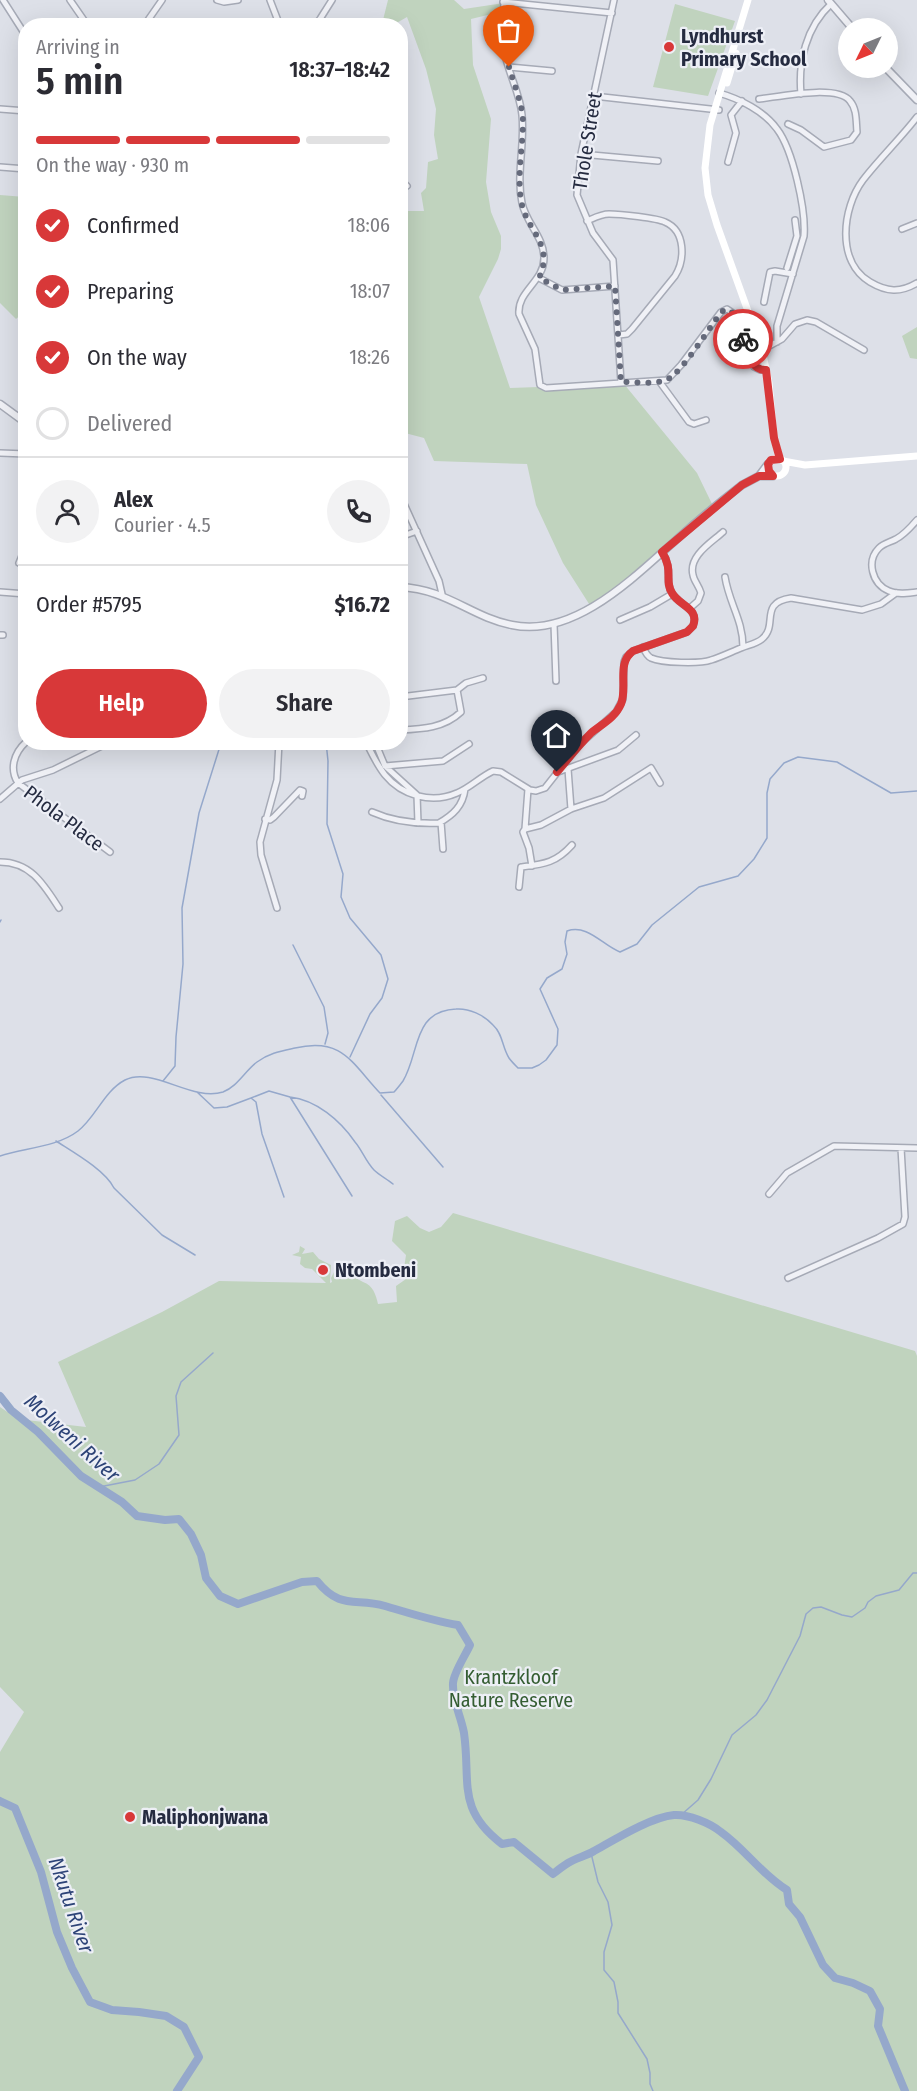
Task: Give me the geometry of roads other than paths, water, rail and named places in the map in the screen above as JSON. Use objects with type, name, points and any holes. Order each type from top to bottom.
[{"type":"main road","points":[[750,2],[716,109],[706,151],[706,183],[717,225],[762,350],[774,438],[786,466],[785,471]]},
{"type":"main road","points":[[774,438],[769,471],[773,476],[780,476],[785,471],[805,465],[917,456]]},
{"type":"main road","points":[[770,462],[782,460],[805,465]]},
{"type":"street","points":[[3,0],[18,23]]},
{"type":"street","points":[[70,0],[82,18]]},
{"type":"street","points":[[149,18],[162,0]]},
{"type":"street","points":[[217,0],[224,2],[238,0]]},
{"type":"street","points":[[270,0],[277,18]]},
{"type":"street","points":[[321,18],[332,0]]},
{"type":"street","points":[[559,0],[559,8]]},
{"type":"street","name":"Thole Street","points":[[614,0],[581,154],[577,195],[587,221],[612,257],[621,382]]},
{"type":"street","points":[[612,13],[503,1],[503,34],[522,118],[521,199],[528,221],[541,241],[543,250],[544,261],[539,278],[521,298],[519,309],[519,315],[535,349],[538,380],[541,386],[546,387],[669,379],[721,312],[727,309],[733,313],[754,367],[766,370]]},
{"type":"street","points":[[801,94],[801,72],[806,43],[812,28],[830,2],[844,18]]},
{"type":"street","points":[[509,67],[552,71]]},
{"type":"street","points":[[896,78],[917,100]]},
{"type":"street","points":[[721,93],[742,102],[767,119],[779,131],[787,148],[798,185],[805,230],[777,326],[777,342]]},
{"type":"street","points":[[759,99],[830,93],[846,97],[854,111],[856,134],[851,140],[824,147],[801,130],[788,124]]},
{"type":"street","points":[[594,96],[716,109]]},
{"type":"street","points":[[728,162],[736,133],[731,115],[742,102]]},
{"type":"street","points":[[0,109],[18,110]]},
{"type":"street","points":[[917,117],[860,185],[850,209],[845,239],[853,267],[868,281],[893,291],[902,290],[917,283]]},
{"type":"street","points":[[581,154],[658,161]]},
{"type":"street","points":[[0,167],[18,168]]},
{"type":"street","points":[[587,221],[608,214],[663,221],[678,234],[682,249],[680,267],[675,276],[632,329],[627,334],[619,335]]},
{"type":"street","points":[[787,268],[796,236],[795,220]]},
{"type":"street","points":[[902,229],[917,223]]},
{"type":"street","points":[[764,302],[770,272],[793,274]]},
{"type":"street","points":[[539,278],[562,290],[615,286]]},
{"type":"street","points":[[762,350],[777,342],[802,320],[811,320],[864,350]]},
{"type":"street","points":[[660,381],[689,422],[694,424],[706,420]]},
{"type":"street","points":[[0,404],[18,417]]},
{"type":"street","points":[[0,453],[18,454]]},
{"type":"street","points":[[408,587],[441,594],[511,625],[534,627],[554,624],[576,615],[615,593],[737,489],[759,476],[770,462]]},
{"type":"street","points":[[759,476],[773,476]]},
{"type":"street","points":[[408,512],[439,581],[441,594]]},
{"type":"street","points":[[917,520],[901,536],[880,547],[872,566],[875,579],[884,588],[896,593],[917,592]]},
{"type":"street","points":[[408,534],[417,531]]},
{"type":"street","points":[[690,608],[698,601],[701,593],[692,574],[694,562],[698,555],[723,532]]},
{"type":"street","points":[[370,750],[379,768],[389,780],[405,792],[417,796],[436,799],[454,795],[493,771],[501,772],[528,789],[536,791],[544,788],[579,746],[616,712],[622,699],[625,659],[633,651],[691,629],[695,619],[690,608],[672,594],[669,585],[670,568],[662,552]]},
{"type":"street","points":[[725,577],[729,597],[742,629],[743,647]]},
{"type":"street","points":[[0,592],[18,593]]},
{"type":"street","points":[[643,647],[646,655],[653,659],[710,661],[756,643],[765,637],[768,631],[770,611],[781,600],[790,598],[862,610],[881,604],[896,593]]},
{"type":"street","points":[[620,620],[672,594]]},
{"type":"street","points":[[554,624],[556,681]]},
{"type":"street","points":[[408,696],[458,690],[466,683],[483,678]]},
{"type":"street","points":[[408,729],[435,727],[458,714],[461,711],[458,690]]},
{"type":"street","points":[[557,772],[618,750],[636,735]]},
{"type":"street","points":[[385,766],[443,761],[470,744]]},
{"type":"street","points":[[18,783],[13,774],[14,762],[19,750]]},
{"type":"street","points":[[0,799],[18,783],[53,770],[94,750]]},
{"type":"street","points":[[277,908],[260,849],[265,819],[276,780],[278,750]]},
{"type":"street","points":[[378,750],[385,766],[414,790],[417,796],[418,823]]},
{"type":"street","points":[[524,831],[571,809],[604,798],[651,768],[660,783]]},
{"type":"street","points":[[568,769],[571,809]]},
{"type":"street","name":"Phola Place","points":[[18,783],[110,852]]},
{"type":"street","points":[[372,812],[385,818],[418,823],[441,822],[463,802],[465,789]]},
{"type":"street","points":[[528,789],[524,831],[532,866]]},
{"type":"street","points":[[265,819],[269,820],[274,817],[300,790],[303,791],[302,796]]},
{"type":"street","points":[[441,822],[443,849]]},
{"type":"street","points":[[519,887],[521,867],[561,857],[573,845]]},
{"type":"street","points":[[0,862],[17,864],[32,872],[59,908]]},
{"type":"street","points":[[769,1194],[788,1173],[832,1147],[917,1148]]},
{"type":"street","points":[[788,1278],[878,1238],[903,1224],[905,1217],[901,1148]]},
{"type":"waterway","points":[[163,1081],[175,1066],[183,964],[182,908],[199,813],[219,750]]},
{"type":"waterway","points":[[327,750],[327,824],[343,874],[341,897],[350,918],[381,955],[388,979],[382,998],[370,1014],[350,1057]]},
{"type":"waterway","points":[[0,1156],[51,1144],[70,1136],[84,1125],[111,1091],[125,1080],[148,1077],[199,1092],[211,1094],[223,1092],[233,1086],[262,1059],[295,1048],[324,1046],[335,1049],[353,1062],[380,1093],[394,1092],[408,1070],[424,1025],[432,1017],[456,1009],[471,1011],[485,1018],[499,1032],[513,1063],[518,1068],[532,1068],[546,1060],[557,1045],[558,1029],[540,989],[547,978],[562,969],[567,954],[565,942],[567,931],[582,930],[620,952],[637,944],[652,925],[699,887],[738,876],[754,859],[767,838],[767,793],[770,779],[784,763],[798,757],[837,762],[891,793],[917,791]]},
{"type":"waterway","points":[[293,945],[324,1007],[328,1033],[325,1044]]},
{"type":"waterway","points":[[251,1098],[269,1091],[290,1097],[352,1196]]},
{"type":"waterway","points":[[197,1092],[214,1108],[227,1107],[251,1098],[256,1102],[262,1134],[284,1197]]},
{"type":"waterway","points":[[381,1095],[443,1167]]},
{"type":"waterway","points":[[290,1097],[309,1102],[327,1112],[349,1134],[374,1170],[393,1184]]},
{"type":"waterway","points":[[56,1141],[104,1175],[114,1188],[162,1235],[195,1255]]},
{"type":"waterway","points":[[99,1487],[135,1480],[159,1464],[179,1435],[176,1396],[181,1382],[213,1353]]},
{"type":"waterway","name":"Molweni River","points":[[0,1396],[11,1410],[38,1432],[81,1476],[122,1502],[137,1516],[165,1520],[179,1519],[191,1534],[201,1555],[206,1578],[220,1596],[238,1604],[302,1582],[317,1581],[341,1600],[375,1604],[458,1625],[470,1645],[454,1679],[454,1696],[464,1733],[468,1794],[478,1819],[487,1831],[502,1844],[514,1842],[553,1874],[571,1861],[655,1820],[674,1815],[705,1822],[730,1839],[787,1890],[789,1904],[800,1917],[823,1965],[835,1978],[870,1991],[880,2009],[878,2026],[905,2091]]},
{"type":"waterway","points":[[681,1815],[698,1800],[732,1735],[756,1715],[767,1700],[800,1636],[806,1614],[813,1608],[821,1607],[852,1617],[876,1596],[899,1590],[913,1573],[917,1573]]},
{"type":"waterway","name":"Nkutu River","points":[[0,1801],[15,1808],[41,1872],[57,1932],[90,2002],[112,2010],[166,2016],[184,2027],[199,2057],[177,2091]]},
{"type":"waterway","points":[[591,1853],[598,1882],[608,1902],[612,1925],[604,1952],[604,1970],[614,1982],[618,2013],[647,2059],[653,2091]]},
{"type":"place","name":"Lyndhurst Primary School","points":[[669,47]]},
{"type":"place","name":"Ntombeni","points":[[323,1270]]},
{"type":"place","name":"Maliphonjwana","points":[[130,1817]]},
{"type":"park label","name":"Krantzkloof Nature Reserve","points":[[511,1688]]}]
